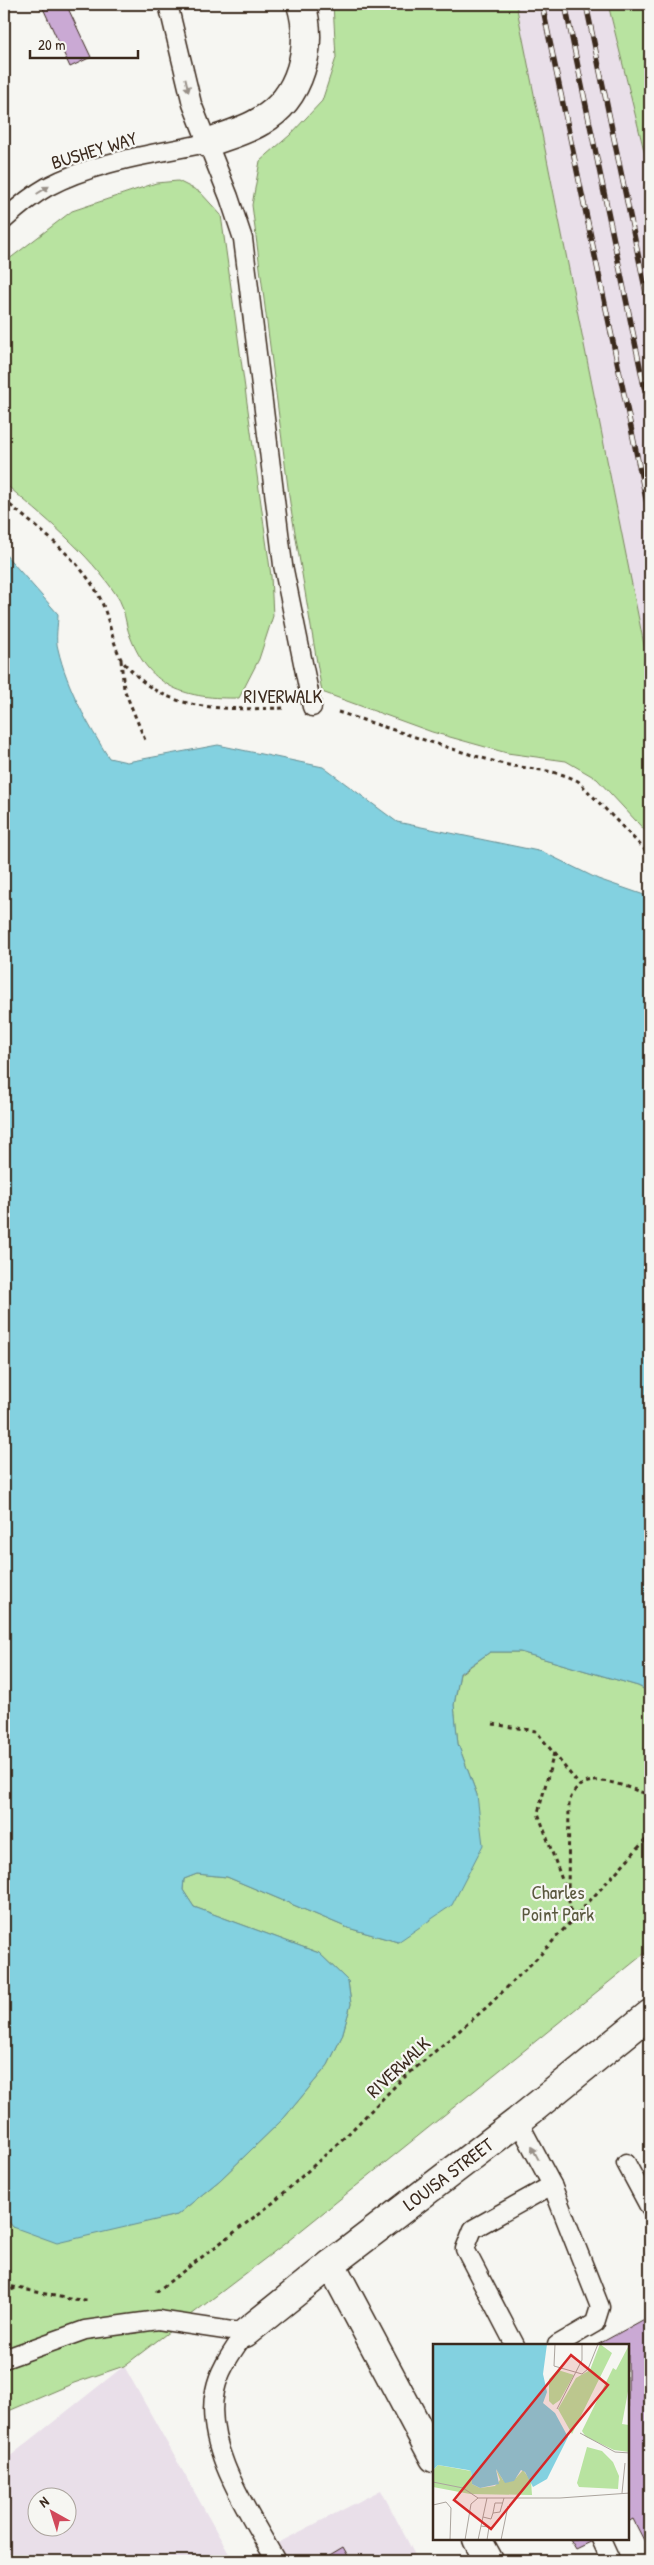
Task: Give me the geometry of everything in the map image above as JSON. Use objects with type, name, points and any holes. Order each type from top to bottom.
[{"type":"street","points":[[207,143],[260,122],[276,110],[287,97],[296,83],[306,50],[307,33],[301,4]]},
{"type":"street","name":"LOUISA STREET","points":[[245,2333],[331,2264],[518,2121],[650,2014]]},
{"type":"street","points":[[331,2264],[433,2456]]},
{"type":"street","points":[[478,2540],[489,2561]]},
{"type":"lane","points":[[168,4],[192,104],[244,239],[283,565],[312,707]]},
{"type":"lane","name":"BUSHEY WAY","points":[[4,220],[47,187],[66,179],[119,162],[207,143]]},
{"type":"lane","points":[[518,2121],[552,2186],[600,2307],[595,2323],[559,2344]]},
{"type":"lane","points":[[626,2163],[650,2208]]},
{"type":"lane","points":[[514,2344],[465,2249],[472,2230],[552,2186]]},
{"type":"lane","points":[[4,2359],[85,2330],[158,2320],[245,2333],[227,2359],[215,2391],[214,2427],[224,2462],[276,2561]]},
{"type":"lane","points":[[601,2540],[611,2561]]},
{"type":"path","name":"RIVERWALK","points":[[4,500],[51,540],[82,571],[98,594],[111,623],[121,660],[141,681],[178,701],[235,709],[312,707],[332,710],[476,756],[525,769],[553,771],[578,781],[650,855]]},
{"type":"path","points":[[121,660],[124,689],[145,740]]},
{"type":"path","points":[[493,1724],[536,1731],[580,1786]]},
{"type":"path","points":[[554,1754],[538,1813],[568,1895]]},
{"type":"path","points":[[572,1920],[568,1895],[569,1802],[572,1795],[580,1786],[598,1779],[650,1795]]},
{"type":"path","name":"RIVERWALK","points":[[153,2294],[274,2202],[400,2082],[487,2007],[572,1920],[650,1835]]},
{"type":"path","points":[[4,2285],[69,2300],[88,2300]]},
{"type":"path","points":[[4,2293],[16,2288]]},
{"type":"shaded area","points":[[516,4],[608,4],[650,175],[650,675]]},
{"type":"shaded area","points":[[124,2366],[233,2561],[4,2561],[4,2461]]},
{"type":"shaded area","points":[[381,2490],[418,2561],[243,2561]]},
{"type":"green space","points":[[333,4],[516,4],[650,675],[650,836],[597,779],[566,761],[507,753],[432,732],[322,692],[290,503],[252,205],[260,161],[290,135],[322,101],[336,58]]},
{"type":"green space","points":[[608,4],[650,4],[650,175]]},
{"type":"green space","points":[[178,181],[200,192],[221,215],[271,576],[273,616],[259,659],[239,698],[220,698],[187,693],[172,687],[160,679],[148,668],[138,654],[128,631],[120,600],[105,580],[65,536],[4,483],[4,263],[72,211],[156,183]]},
{"type":"green space","name":"Charles Point Park","points":[[490,1652],[520,1652],[638,1686],[650,1692],[650,1949],[283,2245],[124,2366],[74,2383],[4,2413],[4,2215],[13,2227],[135,2224],[177,2215],[220,2180],[284,2118],[328,2065],[342,2036],[351,2004],[348,1981],[319,1953],[194,1907],[183,1890],[184,1879],[197,1874],[227,1877],[348,1928],[398,1942],[477,1795],[458,1744],[454,1705],[460,1674]]},
{"type":"water","points":[[4,553],[58,614],[57,645],[62,664],[86,719],[109,758],[127,762],[218,745],[323,767],[397,822],[543,852],[598,879],[650,897],[650,1692],[638,1686],[520,1652],[490,1652],[460,1673],[454,1705],[458,1744],[477,1795],[483,1845],[452,1905],[398,1942],[348,1928],[227,1877],[197,1874],[184,1879],[183,1890],[194,1907],[319,1953],[348,1981],[351,2004],[342,2036],[328,2065],[284,2118],[220,2180],[177,2215],[57,2243],[13,2227],[4,2215]]},
{"type":"building","points":[[46,4],[66,4],[91,57],[70,67],[42,6]]},
{"type":"building","points":[[650,2316],[650,2552],[633,2519],[629,2521],[629,2344],[599,2344]]},
{"type":"building","points":[[571,2540],[595,2540],[576,2549]]},
{"type":"building","points":[[343,2547],[351,2561],[324,2561],[323,2559]]},
{"type":"railway","points":[[542,4],[650,518]]},
{"type":"railway","points":[[565,4],[650,415]]},
{"type":"railway","points":[[586,4],[650,312]]}]
